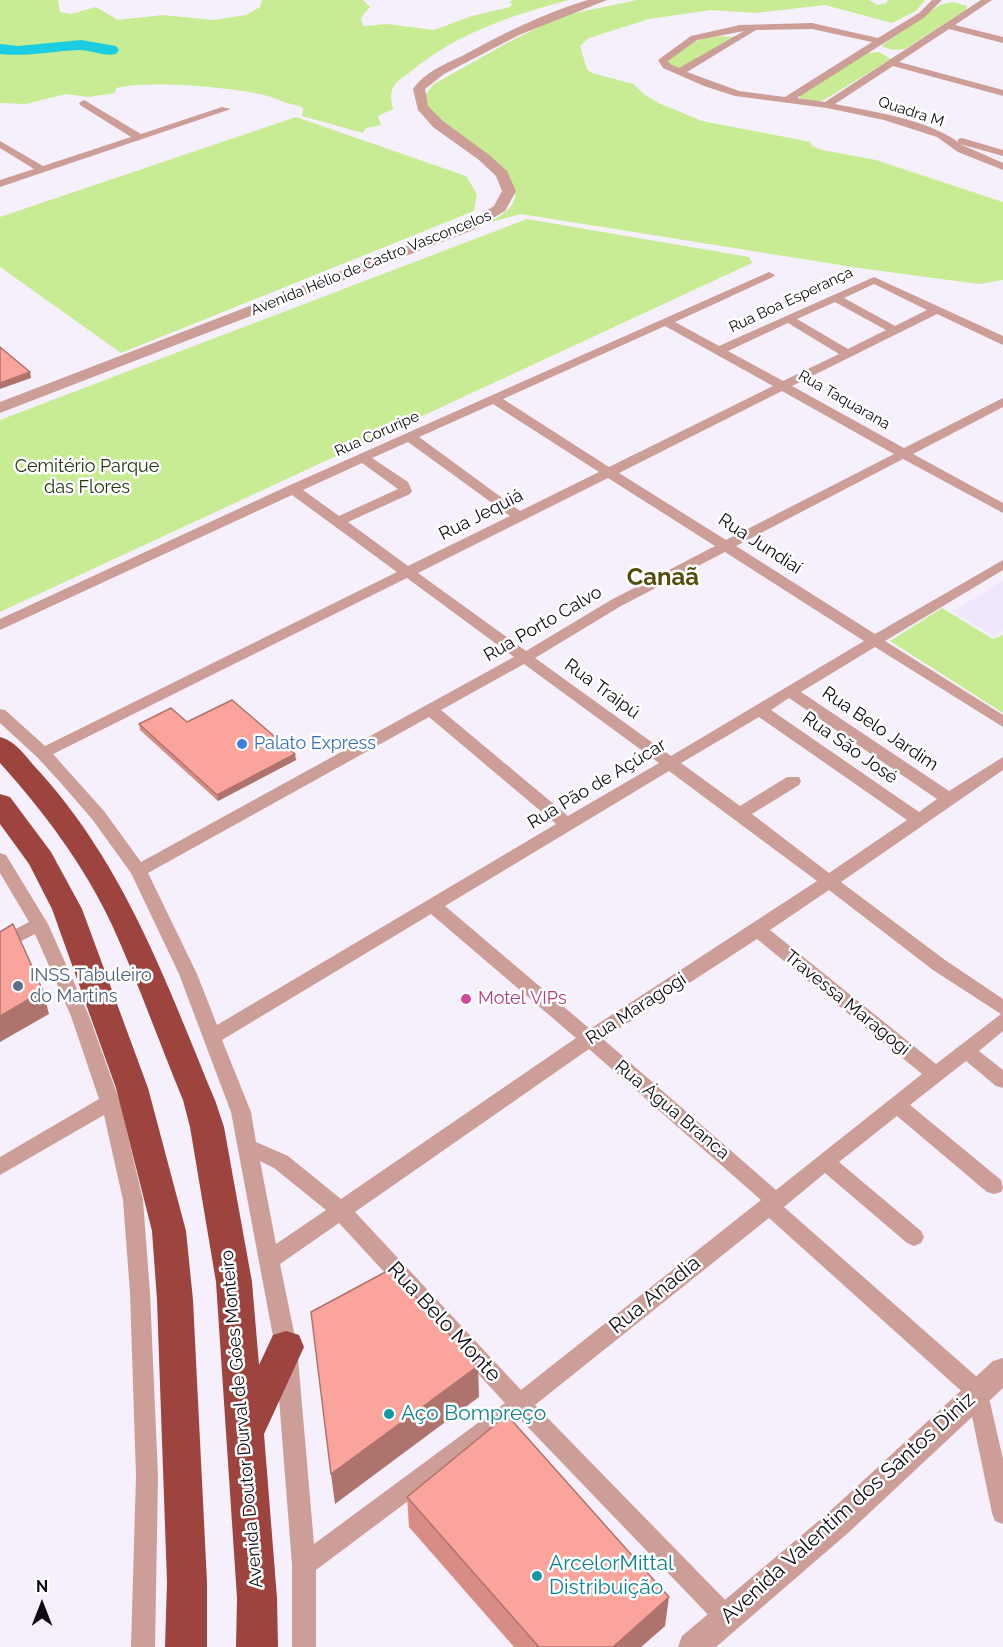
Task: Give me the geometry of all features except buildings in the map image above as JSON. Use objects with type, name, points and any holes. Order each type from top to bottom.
[{"type":"highway","name":"Avenida Doutor Durval de Góes Monteiro","points":[[0,746],[39,789],[84,849],[106,886],[127,925],[199,1100],[207,1127],[234,1282],[257,1598],[257,1647]]},
{"type":"highway","points":[[0,804],[41,859],[67,909],[132,1089],[169,1230],[175,1300],[187,1582],[186,1647]]},
{"type":"highway","points":[[245,1433],[286,1347]]},
{"type":"street","name":"Avenida Hélio de Castro Vasconcelos","points":[[0,408],[468,227],[497,213],[506,203],[508,188],[506,180],[495,166],[428,115],[419,102],[419,89],[430,77],[517,30],[554,14],[601,0]]},
{"type":"street","points":[[826,105],[886,51],[937,0]]},
{"type":"street","points":[[964,0],[984,2]]},
{"type":"street","points":[[787,99],[886,51],[949,26],[984,2]]},
{"type":"street","points":[[949,26],[1003,40]]},
{"type":"street","points":[[758,27],[681,71],[666,66],[663,60],[694,38],[718,31],[758,27],[828,28],[1003,93]]},
{"type":"street","name":"Quadra M","points":[[681,71],[804,103]]},
{"type":"street","name":"Quadra M","points":[[681,71],[738,94],[855,110],[941,135],[962,150],[1003,167]]},
{"type":"street","points":[[84,103],[140,138]]},
{"type":"street","points":[[0,184],[226,109]]},
{"type":"street","points":[[941,135],[1003,153]]},
{"type":"street","points":[[0,144],[42,170]]},
{"type":"street","name":"Rua Coruripe","points":[[0,625],[293,489],[769,275]]},
{"type":"street","name":"Rua Boa Esperança","points":[[719,350],[876,280],[936,310]]},
{"type":"street","points":[[834,297],[896,331]]},
{"type":"street","points":[[936,310],[1003,341]]},
{"type":"street","name":"Rua Jequiá","points":[[43,753],[936,310]]},
{"type":"street","points":[[787,318],[848,354]]},
{"type":"street","name":"Rua Taquarana","points":[[668,322],[1003,509]]},
{"type":"street","name":"Rua Jundiaí","points":[[495,400],[1003,722]]},
{"type":"street","name":"Rua Porto Calvo","points":[[138,870],[526,657],[616,603],[1003,402]]},
{"type":"street","points":[[410,437],[519,516]]},
{"type":"street","points":[[339,521],[405,491],[403,485],[363,458]]},
{"type":"street","name":"Rua Traipú","points":[[293,489],[741,814],[939,965],[1003,1008]]},
{"type":"street","name":"Rua Pão de Açúcar","points":[[212,1037],[1003,564]]},
{"type":"street","name":"Rua Belo Jardim","points":[[789,691],[949,799]]},
{"type":"street","name":"Rua São José","points":[[759,709],[918,819]]},
{"type":"street","points":[[431,710],[568,825]]},
{"type":"street","points":[[0,714],[43,753],[98,815],[138,870],[188,974],[232,1086],[249,1147],[286,1347],[304,1565],[304,1647]]},
{"type":"street","name":"Rua Maragogi","points":[[271,1259],[589,1039],[758,930],[1003,762]]},
{"type":"street","points":[[741,814],[793,781]]},
{"type":"street","points":[[0,859],[39,924],[80,1016],[110,1102],[134,1200],[147,1476],[143,1647]]},
{"type":"street","name":"Rua Água Branca","points":[[432,905],[736,1165],[771,1203],[978,1392]]},
{"type":"street","points":[[0,945],[39,924]]},
{"type":"street","name":"Travessa Maragogi","points":[[758,930],[936,1075]]},
{"type":"street","name":"Rua Anadia","points":[[304,1565],[520,1404],[1003,1020]]},
{"type":"street","points":[[966,1051],[1003,1081]]},
{"type":"street","points":[[0,1167],[110,1102]]},
{"type":"street","points":[[897,1105],[994,1186]]},
{"type":"street","name":"Rua Belo Monte","points":[[249,1147],[281,1162],[340,1210],[520,1404],[726,1617]]},
{"type":"street","points":[[824,1161],[914,1237]]},
{"type":"street","name":"Avenida Valentim dos Santos Diniz","points":[[693,1647],[838,1523],[1003,1370]]},
{"type":"street","points":[[978,1392],[1003,1513]]},
{"type":"street","points":[[164,1647],[187,1582]]},
{"type":"shaded area","points":[[1003,581],[1003,631],[994,636],[952,612]]},
{"type":"green space","points":[[0,0],[58,0],[60,12],[71,14],[96,7],[118,20],[163,15],[213,20],[246,15],[260,7],[262,0],[363,0],[370,7],[361,18],[363,26],[387,24],[434,30],[472,16],[510,7],[512,4],[509,2],[513,0],[569,0],[488,26],[431,56],[396,83],[391,92],[393,109],[378,116],[381,125],[366,128],[363,133],[302,116],[303,108],[268,96],[211,87],[130,86],[116,88],[115,93],[88,97],[66,94],[26,104],[0,103]]},
{"type":"green space","points":[[637,0],[869,0],[878,5],[888,0],[925,0],[916,11],[892,23],[825,5],[755,13],[711,10],[649,19],[589,38],[580,46],[587,69],[592,73],[633,84],[645,95],[661,104],[702,121],[811,142],[812,146],[822,150],[876,160],[1003,202],[1003,280],[979,284],[859,268],[521,214],[484,224],[503,214],[512,205],[515,199],[513,185],[487,155],[426,108],[426,94],[434,84],[561,16]]},
{"type":"green space","points":[[953,2],[967,6],[966,10],[905,49],[893,50],[881,46],[940,5]]},
{"type":"green space","points":[[713,36],[738,37],[678,70],[669,65],[669,59],[684,48],[701,39]]},
{"type":"green space","points":[[879,52],[891,59],[824,100],[817,102],[800,98],[800,95],[867,53]]},
{"type":"green space","points":[[296,117],[466,176],[477,194],[474,211],[121,353],[0,267],[0,217]]},
{"type":"green space","name":"Cemitério Parque das Flores","points":[[527,219],[749,257],[752,263],[0,612],[0,420]]},
{"type":"green space","points":[[942,608],[993,639],[1003,635],[1003,713],[890,641]]},
{"type":"waterway","points":[[0,49],[18,51],[81,45],[110,50]]},
{"type":"place","name":"Palato Express","points":[[242,744]]},
{"type":"place","name":"INSS Tabuleiro do Martins","points":[[18,986]]},
{"type":"place","name":"Motel VIPs","points":[[466,999]]},
{"type":"place","name":"Aço Bompreço","points":[[389,1414]]},
{"type":"place","name":"ArcelorMittal Distribuição","points":[[537,1576]]},
{"type":"district","name":"Canaã","points":[[663,578]]}]
